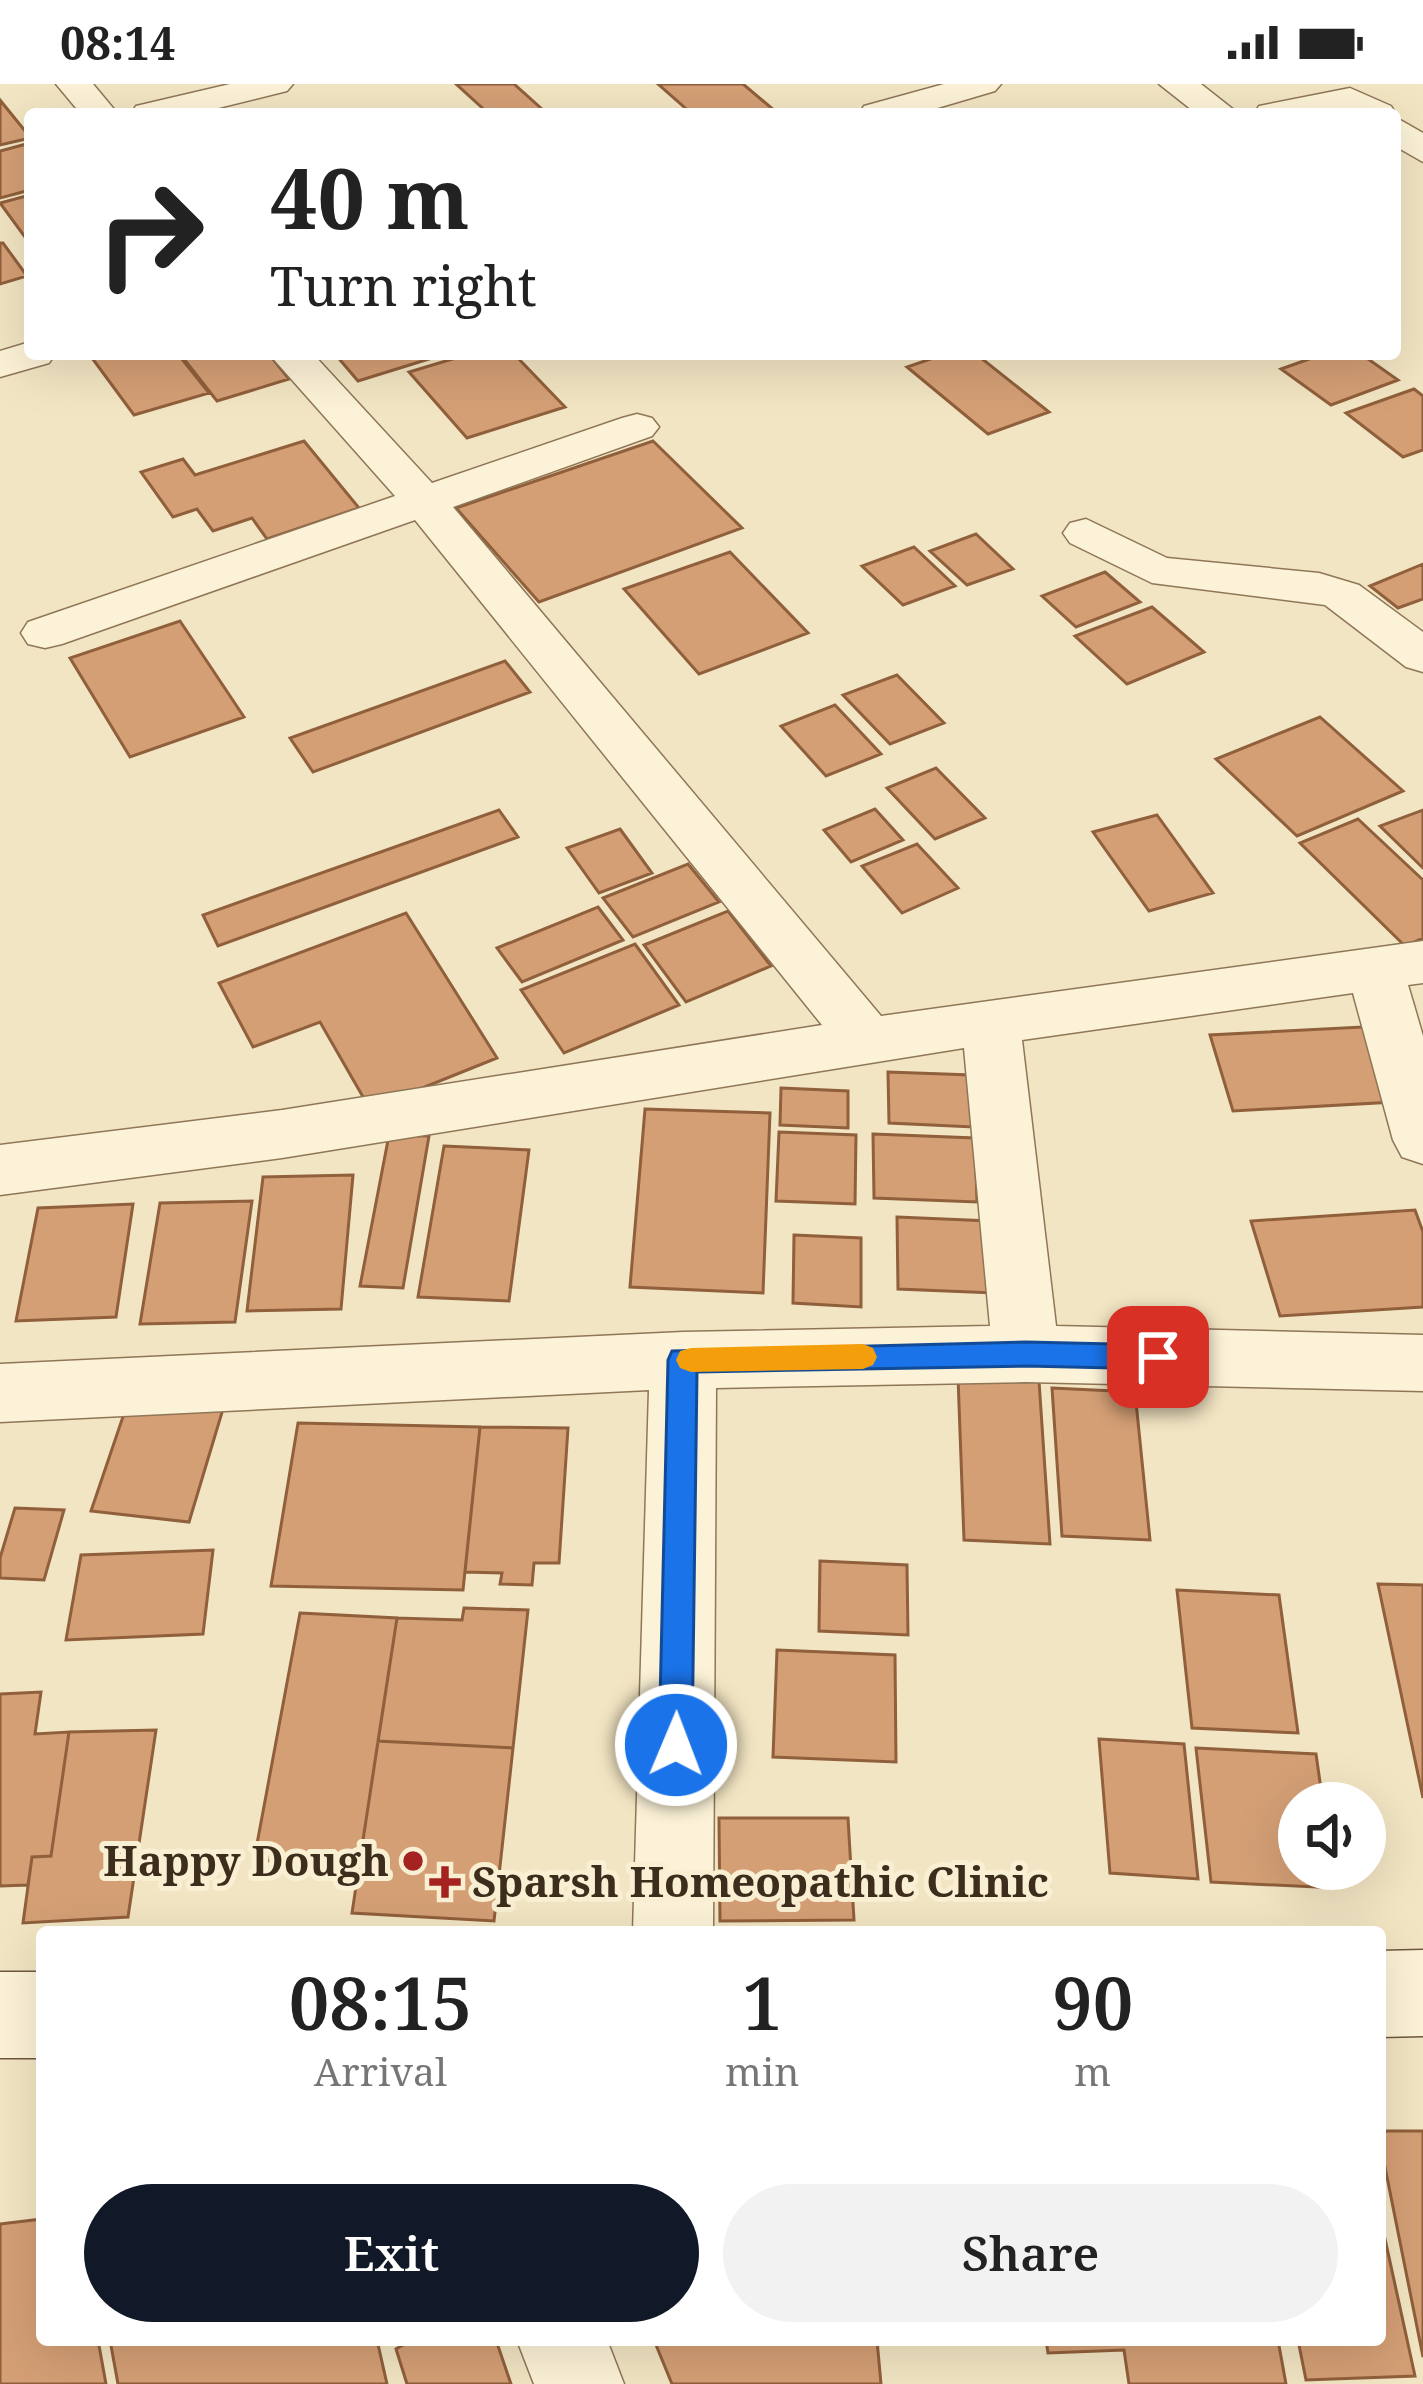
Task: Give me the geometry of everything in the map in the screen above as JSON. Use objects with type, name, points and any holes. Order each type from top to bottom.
[{"type":"street","points":[[74,84],[95,108]]},
{"type":"street","points":[[174,108],[275,84]]},
{"type":"street","points":[[898,108],[983,84]]},
{"type":"street","points":[[1177,84],[1212,108]]},
{"type":"street","points":[[1299,108],[1340,99],[1359,101],[1369,108]]},
{"type":"street","points":[[295,360],[423,500],[867,1040]]},
{"type":"street","points":[[45,633],[638,427]]},
{"type":"street","points":[[1086,533],[1152,569],[1319,588],[1342,595],[1423,656]]},
{"type":"street","points":[[0,1170],[282,1134],[867,1040],[1399,965],[1423,1140]]},
{"type":"street","points":[[991,1023],[1026,1354]]},
{"type":"street","points":[[0,1393],[682,1360],[1026,1354],[1423,1363]]},
{"type":"street","points":[[673,1926],[682,1360]]},
{"type":"street","points":[[1386,1994],[1423,1993]]},
{"type":"street","points":[[0,2015],[36,2015]]},
{"type":"street","points":[[564,2346],[579,2384]]},
{"type":"building","points":[[456,84],[514,84],[541,108],[482,108]]},
{"type":"building","points":[[658,84],[743,84],[771,108],[685,108]]},
{"type":"building","points":[[0,100],[24,130],[24,139],[0,145]]},
{"type":"building","points":[[24,145],[24,192],[0,198],[0,151]]},
{"type":"building","points":[[24,197],[24,236],[0,203]]},
{"type":"building","points":[[0,243],[3,243],[24,277],[0,284]]},
{"type":"building","points":[[93,360],[183,360],[209,393],[134,415]]},
{"type":"building","points":[[185,360],[274,360],[289,379],[217,401]]},
{"type":"building","points":[[340,360],[426,360],[358,381]]},
{"type":"building","points":[[449,360],[520,360],[565,407],[467,438],[409,372]]},
{"type":"building","points":[[927,360],[984,360],[1049,412],[988,434],[907,367]]},
{"type":"building","points":[[1306,360],[1370,360],[1398,380],[1331,405],[1281,369]]},
{"type":"building","points":[[1414,389],[1423,396],[1423,450],[1403,457],[1346,413]]},
{"type":"building","points":[[304,441],[359,508],[267,539],[252,518],[213,531],[197,509],[173,517],[141,472],[183,459],[195,475]]},
{"type":"building","points":[[653,441],[742,528],[539,602],[456,508]]},
{"type":"building","points":[[976,534],[1013,569],[967,585],[930,551]]},
{"type":"building","points":[[914,547],[955,586],[903,605],[862,566]]},
{"type":"building","points":[[730,552],[808,633],[699,674],[624,589]]},
{"type":"building","points":[[1423,564],[1423,599],[1398,608],[1370,586]]},
{"type":"building","points":[[1105,572],[1140,602],[1076,627],[1042,596]]},
{"type":"building","points":[[1152,607],[1204,652],[1127,684],[1075,636]]},
{"type":"building","points":[[180,621],[244,717],[130,757],[70,658]]},
{"type":"building","points":[[505,661],[530,692],[313,772],[290,738]]},
{"type":"building","points":[[897,675],[944,723],[890,744],[843,695]]},
{"type":"building","points":[[835,705],[881,754],[826,776],[781,726]]},
{"type":"building","points":[[1320,717],[1403,791],[1297,836],[1216,759]]},
{"type":"building","points":[[936,768],[985,818],[935,839],[887,788]]},
{"type":"building","points":[[875,809],[903,840],[851,862],[824,830]]},
{"type":"building","points":[[499,810],[518,837],[218,946],[203,915]]},
{"type":"building","points":[[1423,810],[1423,868],[1380,826]]},
{"type":"building","points":[[1157,815],[1213,893],[1149,911],[1093,832]]},
{"type":"building","points":[[1358,819],[1423,880],[1423,938],[1405,946],[1300,843]]},
{"type":"building","points":[[620,829],[652,873],[599,893],[567,848]]},
{"type":"building","points":[[917,844],[958,888],[902,913],[862,866]]},
{"type":"building","points":[[688,864],[719,902],[633,937],[603,898]]},
{"type":"building","points":[[598,907],[623,940],[522,982],[497,948]]},
{"type":"building","points":[[728,911],[771,966],[686,1002],[644,945]]},
{"type":"building","points":[[406,913],[497,1058],[370,1109],[320,1022],[253,1047],[219,983]]},
{"type":"building","points":[[635,944],[679,1005],[564,1053],[521,990]]},
{"type":"building","points":[[1382,1026],[1411,1101],[1233,1111],[1210,1035]]},
{"type":"building","points":[[888,1072],[971,1075],[973,1127],[889,1123]]},
{"type":"building","points":[[781,1088],[848,1091],[848,1128],[780,1125]]},
{"type":"building","points":[[645,1109],[770,1113],[763,1293],[630,1287]]},
{"type":"building","points":[[779,1132],[856,1135],[855,1204],[776,1201]]},
{"type":"building","points":[[873,1134],[975,1138],[977,1202],[874,1198]]},
{"type":"building","points":[[389,1135],[429,1136],[403,1288],[360,1286]]},
{"type":"building","points":[[444,1146],[529,1150],[509,1301],[418,1297]]},
{"type":"building","points":[[353,1175],[341,1309],[247,1311],[263,1177]]},
{"type":"building","points":[[252,1201],[235,1322],[140,1324],[160,1203]]},
{"type":"building","points":[[133,1204],[116,1317],[16,1321],[38,1208]]},
{"type":"building","points":[[1415,1210],[1423,1232],[1423,1307],[1280,1316],[1251,1221]]},
{"type":"building","points":[[897,1217],[990,1221],[994,1293],[898,1289]]},
{"type":"building","points":[[794,1235],[861,1238],[861,1307],[793,1303]]},
{"type":"building","points":[[958,1377],[1039,1381],[1050,1544],[964,1540]]},
{"type":"building","points":[[1052,1388],[1135,1392],[1150,1540],[1062,1536]]},
{"type":"building","points":[[132,1390],[226,1399],[189,1522],[91,1511]]},
{"type":"building","points":[[298,1423],[480,1427],[463,1590],[271,1586]]},
{"type":"building","points":[[480,1427],[568,1428],[559,1563],[534,1563],[532,1585],[500,1584],[502,1573],[465,1572]]},
{"type":"building","points":[[15,1508],[64,1510],[44,1580],[0,1578],[0,1558]]},
{"type":"building","points":[[213,1550],[203,1634],[66,1640],[81,1555]]},
{"type":"building","points":[[820,1561],[907,1565],[908,1635],[819,1631]]},
{"type":"building","points":[[1378,1584],[1423,1585],[1423,1798]]},
{"type":"building","points":[[1177,1590],[1279,1595],[1298,1733],[1192,1728]]},
{"type":"building","points":[[464,1608],[528,1610],[513,1748],[378,1741],[397,1618],[462,1620]]},
{"type":"building","points":[[300,1613],[397,1618],[359,1866],[254,1860]]},
{"type":"building","points":[[777,1650],[895,1655],[896,1762],[773,1757]]},
{"type":"building","points":[[41,1692],[35,1734],[69,1732],[51,1856],[32,1857],[28,1885],[0,1886],[0,1694]]},
{"type":"building","points":[[156,1730],[128,1917],[23,1923],[32,1857],[51,1856],[69,1732]]},
{"type":"building","points":[[1099,1739],[1184,1744],[1198,1879],[1110,1873]]},
{"type":"building","points":[[378,1741],[513,1748],[494,1921],[352,1913]]},
{"type":"building","points":[[1196,1748],[1316,1754],[1320,1782],[1278,1782],[1278,1885],[1211,1882]]},
{"type":"building","points":[[719,1818],[848,1818],[854,1920],[720,1921]]},
{"type":"building","points":[[1386,2131],[1423,2131],[1423,2357],[1386,2172]]},
{"type":"building","points":[[36,2220],[36,2346],[99,2346],[106,2384],[0,2384],[0,2224]]},
{"type":"building","points":[[1386,2243],[1415,2376],[1306,2380],[1299,2346],[1386,2346]]},
{"type":"building","points":[[111,2346],[378,2346],[387,2384],[118,2384]]},
{"type":"building","points":[[498,2346],[511,2384],[407,2384],[396,2349]]},
{"type":"building","points":[[656,2346],[878,2346],[881,2384],[672,2384]]},
{"type":"building","points":[[1047,2346],[1279,2346],[1286,2384],[1129,2384],[1124,2350],[1048,2353]]},
{"type":"slow traffic","points":[[691,1360],[863,1357]]},
{"type":"place","name":"Happy Dough","points":[[413,1861]]},
{"type":"place","name":"Sparsh Homeopathic Clinic","points":[[445,1882]]},
{"type":"route","points":[[676,1745],[682,1360],[1026,1354],[1158,1357]]}]
